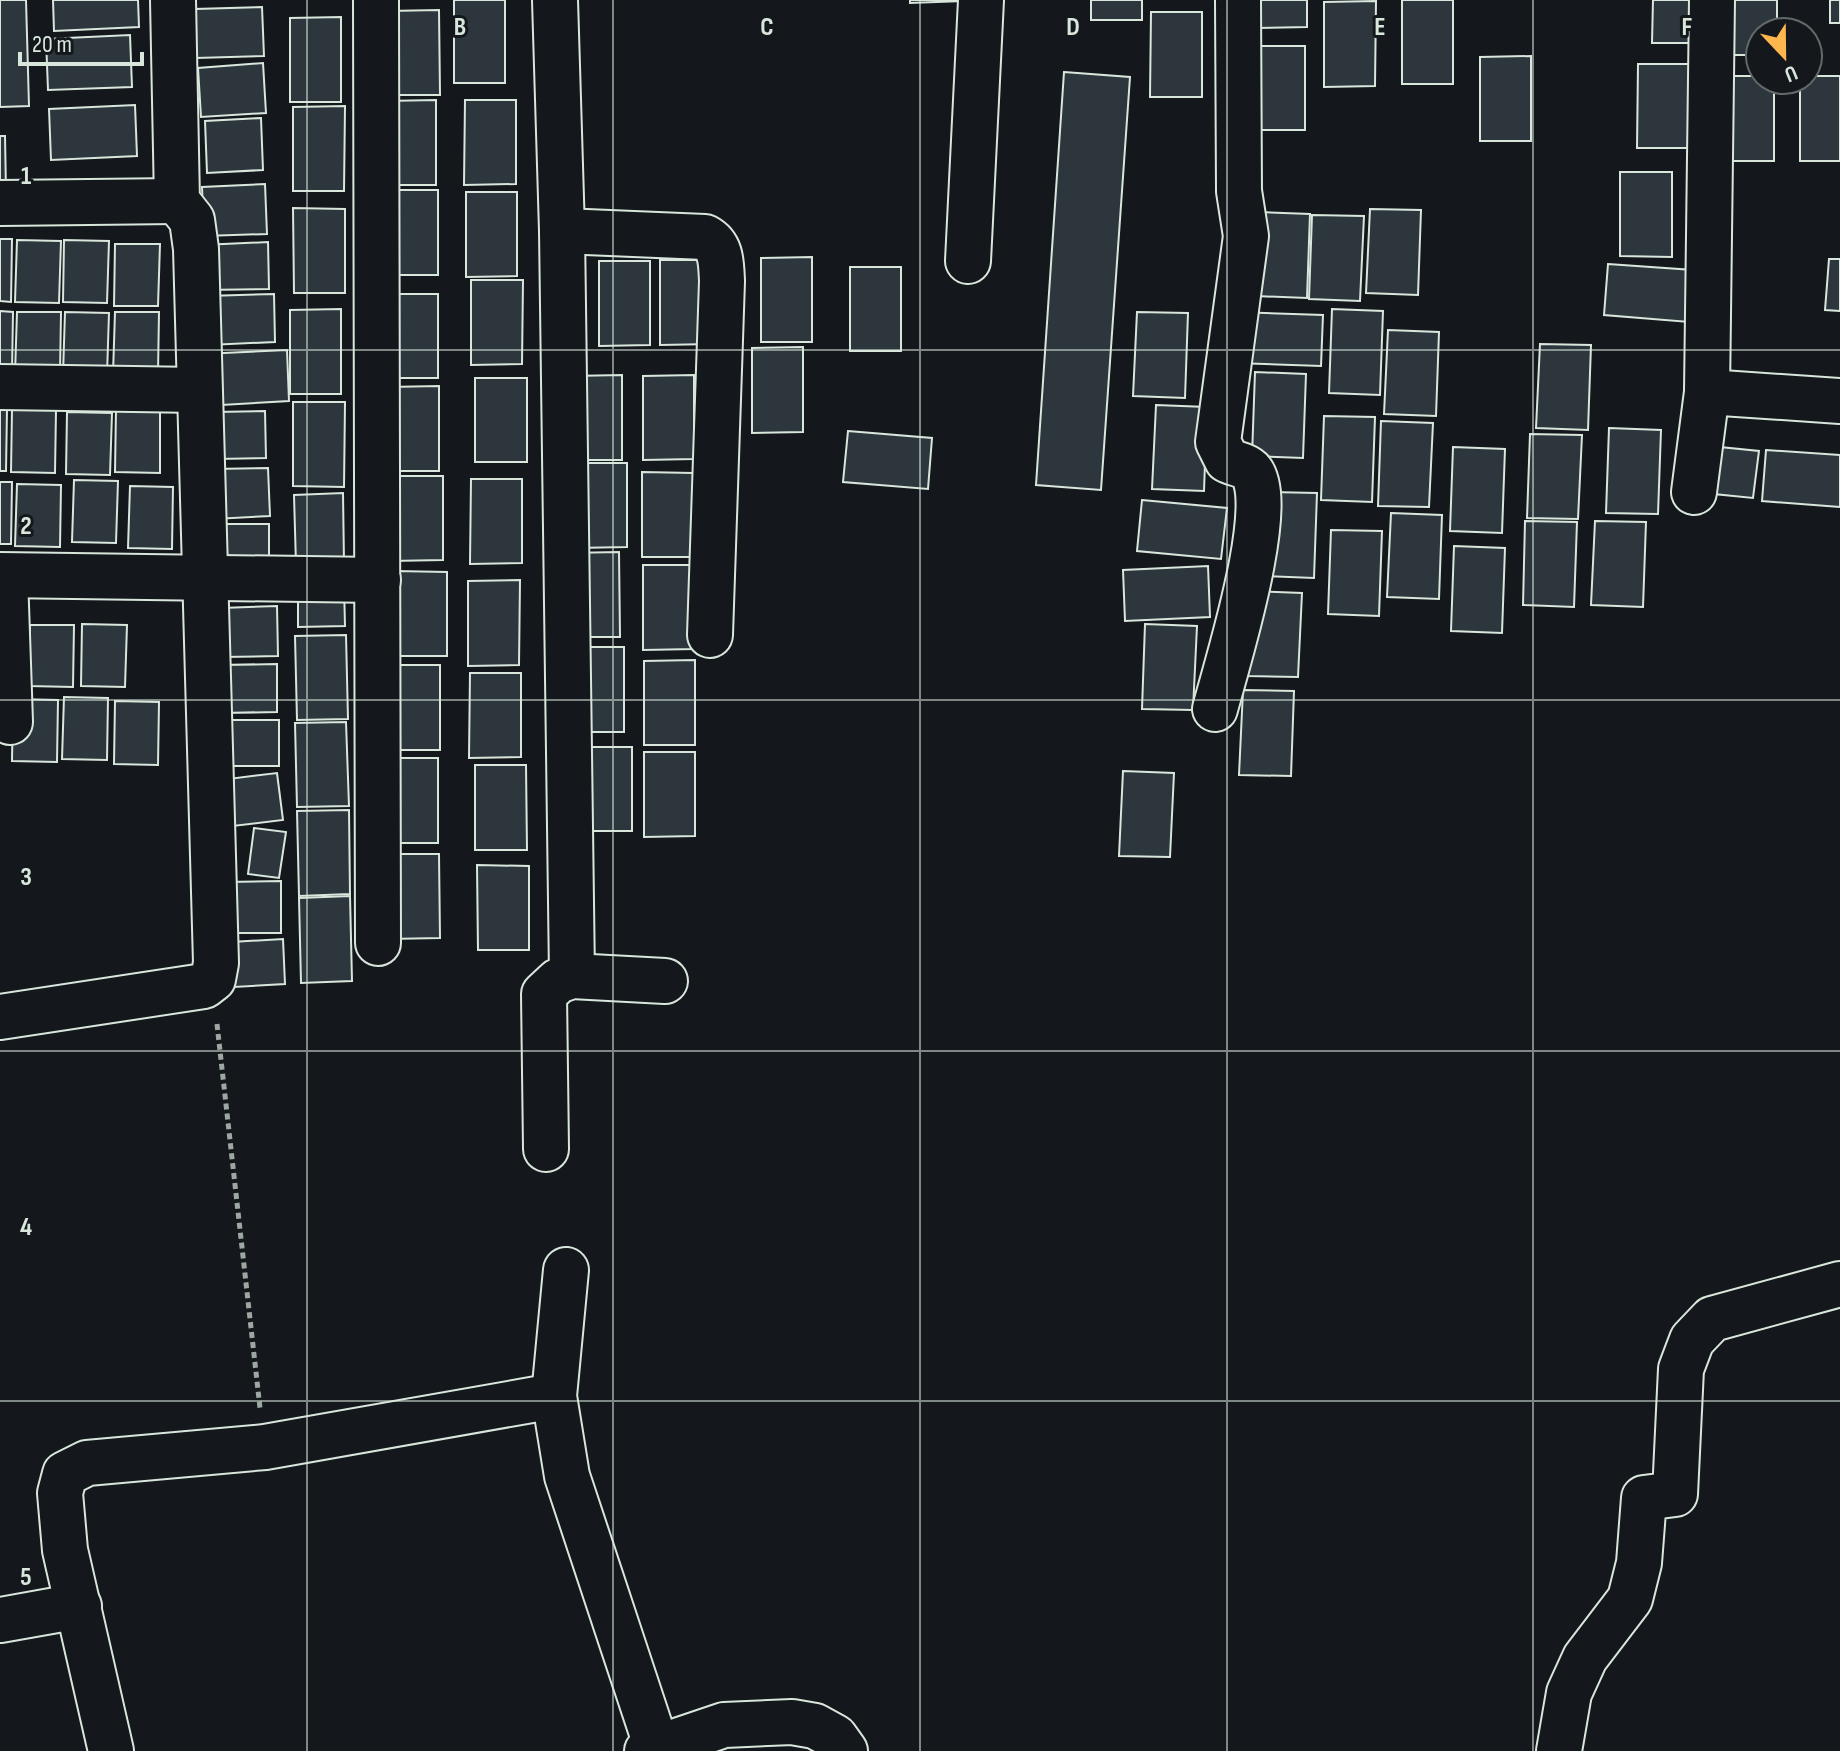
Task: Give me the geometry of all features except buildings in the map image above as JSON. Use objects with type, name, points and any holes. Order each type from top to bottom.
[{"type":"street","points":[[0,1017],[204,986],[213,979],[216,963],[196,249],[192,220],[177,201],[173,0]]},
{"type":"street","points":[[376,0],[378,943]]},
{"type":"street","points":[[555,0],[562,231],[572,976]]},
{"type":"street","points":[[968,261],[981,0]]},
{"type":"street","points":[[1215,709],[1254,556],[1260,507],[1252,472],[1227,460],[1218,442],[1246,236],[1239,191],[1238,0]]},
{"type":"street","points":[[1694,492],[1707,392],[1712,0]]},
{"type":"street","points":[[0,203],[177,201]]},
{"type":"street","points":[[562,231],[705,237],[719,252],[722,281],[710,635]]},
{"type":"street","points":[[0,387],[199,390]]},
{"type":"street","points":[[1707,392],[1840,401]]},
{"type":"street","points":[[10,722],[2,576],[378,580]]},
{"type":"street","points":[[546,1149],[542,1007],[549,986],[572,976],[665,981]]},
{"type":"street","points":[[566,1270],[554,1396],[567,1476],[652,1749],[724,1725],[792,1722],[815,1726],[835,1737],[845,1751]]},
{"type":"street","points":[[1559,1751],[1569,1693],[1585,1658],[1630,1599],[1639,1563],[1644,1498],[1675,1494],[1681,1369],[1692,1340],[1712,1319],[1840,1284]]},
{"type":"street","points":[[111,1751],[65,1550],[60,1493],[65,1474],[87,1463],[265,1447],[554,1396]]},
{"type":"street","points":[[0,1620],[79,1606]]},
{"type":"path","points":[[213,979],[265,1447]]}]
